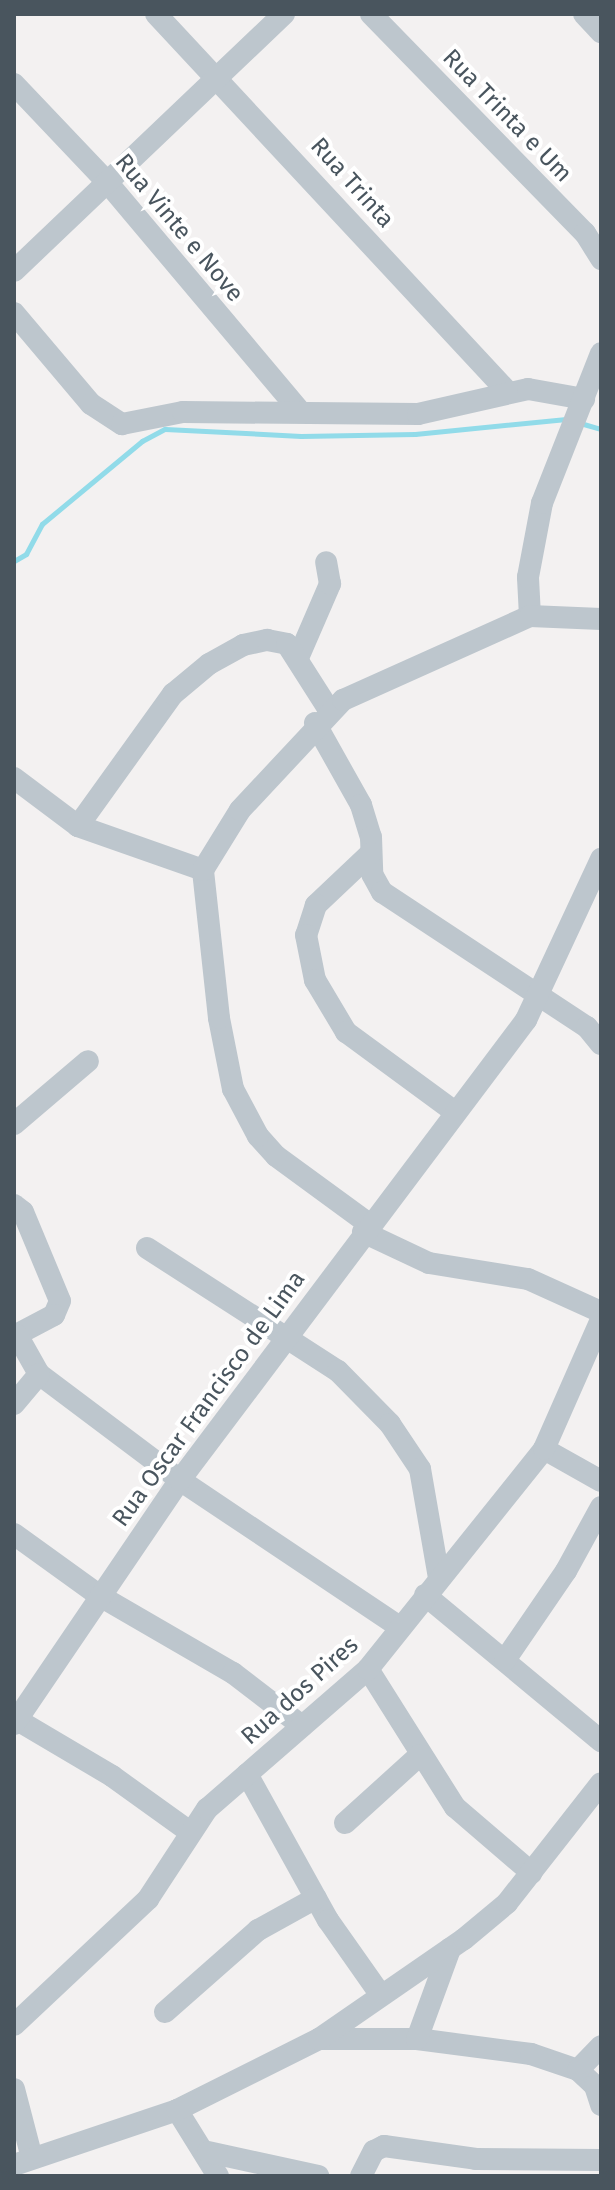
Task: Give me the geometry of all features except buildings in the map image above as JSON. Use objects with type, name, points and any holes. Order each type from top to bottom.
[{"type":"street","name":"Rua Trinta","points":[[156,14],[219,76],[507,391]]},
{"type":"street","points":[[14,271],[284,14]]},
{"type":"street","name":"Rua Trinta e Um","points":[[371,14],[585,233],[601,259]]},
{"type":"street","points":[[584,14],[601,32]]},
{"type":"street","name":"Rua Vinte e Nove","points":[[14,84],[107,182],[300,411]]},
{"type":"street","points":[[14,313],[91,404],[122,424],[183,412],[432,412],[471,406],[507,391],[581,405]]},
{"type":"street","points":[[530,616],[533,538],[601,353]]},
{"type":"street","points":[[298,658],[330,584],[326,562]]},
{"type":"street","points":[[601,619],[530,616],[394,674],[322,717],[240,810],[203,870],[219,1018],[233,1089],[258,1136],[276,1156],[366,1228],[429,1263],[528,1279],[601,1312]]},
{"type":"street","points":[[78,826],[188,680],[228,652],[255,643],[287,644],[298,658],[361,805],[372,874],[382,892],[540,999],[598,1032]]},
{"type":"street","points":[[14,778],[78,826],[203,870]]},
{"type":"street","points":[[371,853],[316,905],[306,935],[315,980],[346,1032],[455,1112]]},
{"type":"street","name":"Rua Oscar Francisco de Lima","points":[[15,1720],[180,1480],[540,999],[601,859]]},
{"type":"street","points":[[14,1124],[88,1061]]},
{"type":"street","points":[[14,1205],[23,1212],[59,1293],[54,1315],[16,1335],[39,1374],[180,1480],[400,1627]]},
{"type":"street","points":[[147,1248],[338,1371],[411,1449],[420,1469],[432,1586],[505,1660],[601,1741]]},
{"type":"street","name":"Rua dos Pires","points":[[14,2025],[148,1899],[190,1832],[247,1774],[368,1669],[544,1449],[601,1320]]},
{"type":"street","points":[[14,1404],[39,1374]]},
{"type":"street","points":[[544,1449],[601,1481]]},
{"type":"street","points":[[505,1660],[566,1571],[601,1507]]},
{"type":"street","points":[[14,1534],[100,1596],[233,1673],[302,1726]]},
{"type":"street","points":[[368,1669],[455,1807],[532,1873]]},
{"type":"street","points":[[15,1720],[112,1776],[190,1832]]},
{"type":"street","points":[[345,1823],[420,1755]]},
{"type":"street","points":[[247,1774],[316,1898],[380,1994]]},
{"type":"street","points":[[14,2089],[23,2162],[177,2110],[319,2039],[380,1994],[450,1949],[507,1903],[601,1783]]},
{"type":"street","points":[[165,2012],[258,1930],[316,1898]]},
{"type":"street","points":[[417,2039],[450,1949]]},
{"type":"street","points":[[319,2039],[417,2039],[531,2054],[578,2070],[595,2086],[601,2105]]},
{"type":"street","points":[[578,2070],[601,2046]]},
{"type":"street","points":[[177,2110],[208,2152],[218,2176]]},
{"type":"street","points":[[361,2176],[374,2151],[384,2146],[475,2167],[601,2160]]},
{"type":"street","points":[[208,2152],[318,2176]]},
{"type":"waterway","points":[[14,561],[26,554],[42,524],[142,441],[165,429],[301,436],[415,434],[566,419]]},
{"type":"waterway","points":[[580,423],[601,429]]}]
